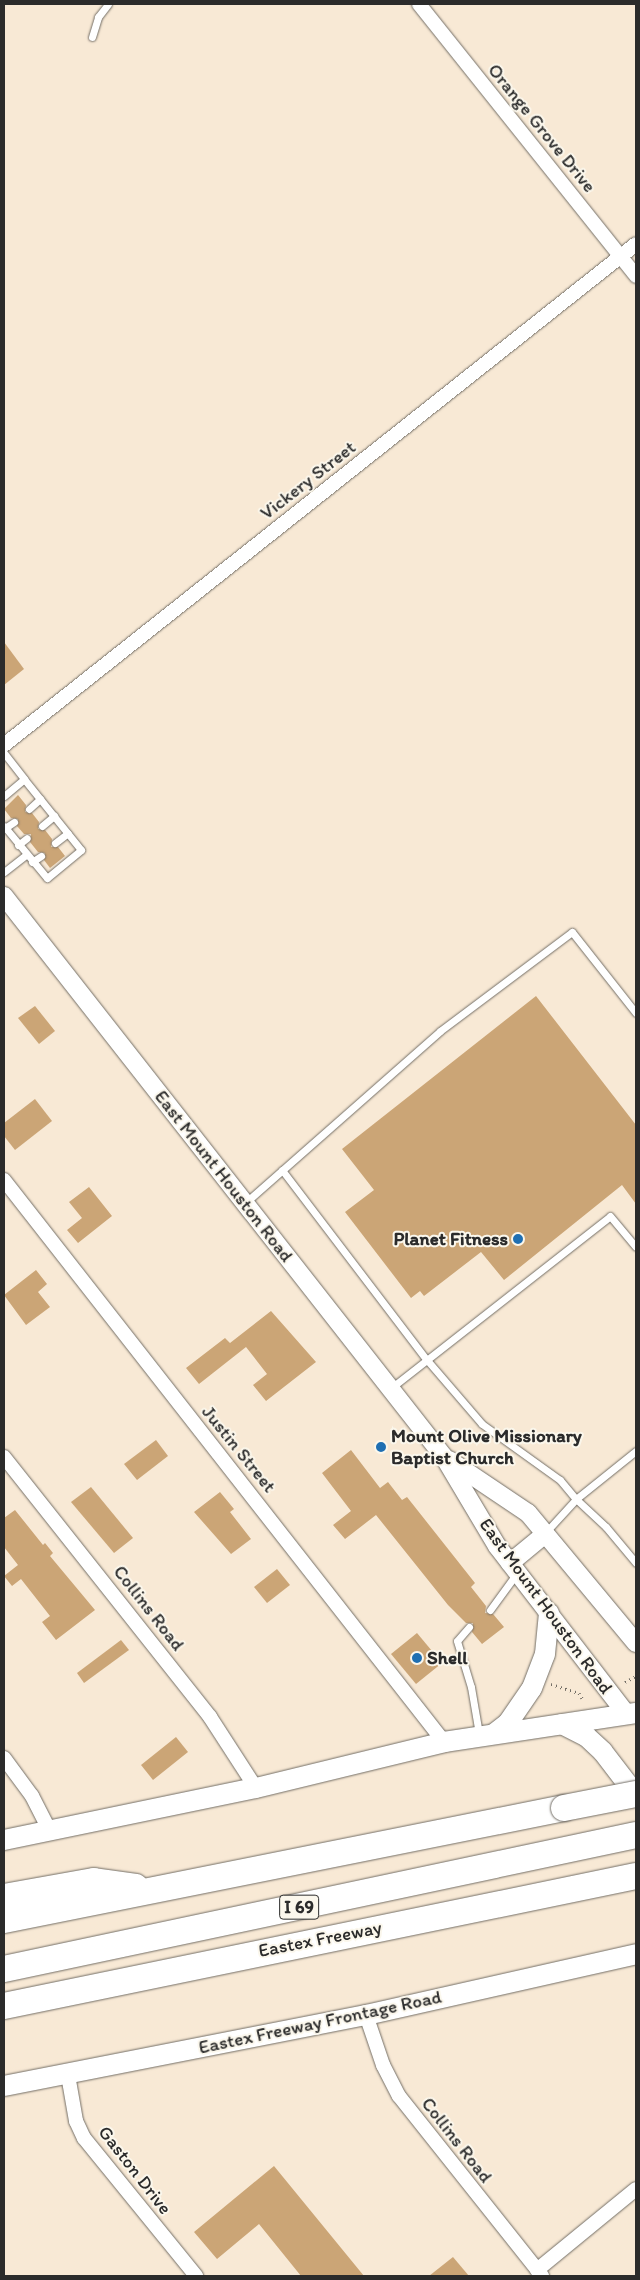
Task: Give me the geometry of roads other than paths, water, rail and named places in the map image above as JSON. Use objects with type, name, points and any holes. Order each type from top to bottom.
[{"type":"highway","name":"I 69","points":[[4,1920],[636,1795]]},
{"type":"highway","name":"I 69","points":[[4,1969],[636,1835]]},
{"type":"highway","name":"Eastex Freeway","points":[[4,2006],[629,1877]]},
{"type":"highway","points":[[4,1897],[94,1881],[154,1890]]},
{"type":"highway","points":[[4,2018],[56,1995]]},
{"type":"main road","points":[[487,1735],[508,1723],[532,1688],[545,1654],[549,1613]]},
{"type":"main road","points":[[4,1840],[49,1829],[256,1788],[444,1742],[562,1724],[633,1718]]},
{"type":"main road","points":[[562,1724],[586,1736],[603,1752],[636,1795]]},
{"type":"main road","name":"Eastex Freeway Frontage Road","points":[[4,2086],[68,2075],[366,2015],[636,1954]]},
{"type":"street","name":"Orange Grove Drive","points":[[418,4],[636,276]]},
{"type":"street","name":"Vickery Street","points":[[4,745],[636,244]]},
{"type":"street","name":"East Mount Houston Road","points":[[4,896],[444,1457],[514,1568],[633,1718]]},
{"type":"street","name":"Justin Street","points":[[4,1180],[444,1742]]},
{"type":"street","name":"Collins Road","points":[[4,1457],[204,1709],[256,1788]]},
{"type":"street","name":"East Mount Houston Road","points":[[444,1457],[528,1513],[636,1643]]},
{"type":"street","points":[[514,1568],[545,1534]]},
{"type":"street","points":[[4,1758],[32,1796],[49,1829]]},
{"type":"street","name":"Collins Road","points":[[366,2015],[382,2065],[399,2096],[539,2273]]},
{"type":"street","name":"Gaston Drive","points":[[68,2075],[76,2120],[84,2138],[196,2276]]},
{"type":"street","points":[[539,2273],[636,2189]]},
{"type":"lane","points":[[92,38],[98,17],[108,4]]},
{"type":"lane","points":[[4,753],[81,850],[47,878],[4,827],[14,822]]},
{"type":"lane","points":[[4,796],[24,779]]},
{"type":"lane","points":[[29,809],[40,799]]},
{"type":"lane","points":[[42,826],[54,816]]},
{"type":"lane","points":[[56,843],[68,833]]},
{"type":"lane","points":[[18,845],[27,838]]},
{"type":"lane","points":[[4,872],[26,855]]},
{"type":"lane","points":[[32,862],[40,856]]},
{"type":"lane","points":[[245,1204],[440,1031],[572,932],[636,1013]]},
{"type":"lane","points":[[282,1170],[427,1360],[482,1424],[560,1480],[576,1500],[606,1527],[636,1564]]},
{"type":"lane","points":[[390,1388],[610,1216],[636,1247]]},
{"type":"lane","points":[[545,1534],[576,1500],[636,1451]]},
{"type":"lane","points":[[490,1610],[514,1568]]},
{"type":"lane","points":[[469,1627],[456,1641],[487,1735]]},
{"type":"place","name":"Planet Fitness","points":[[518,1239]]},
{"type":"place","name":"Mount Olive Missionary Baptist Church","points":[[381,1447]]},
{"type":"place","name":"Shell","points":[[417,1658]]}]
